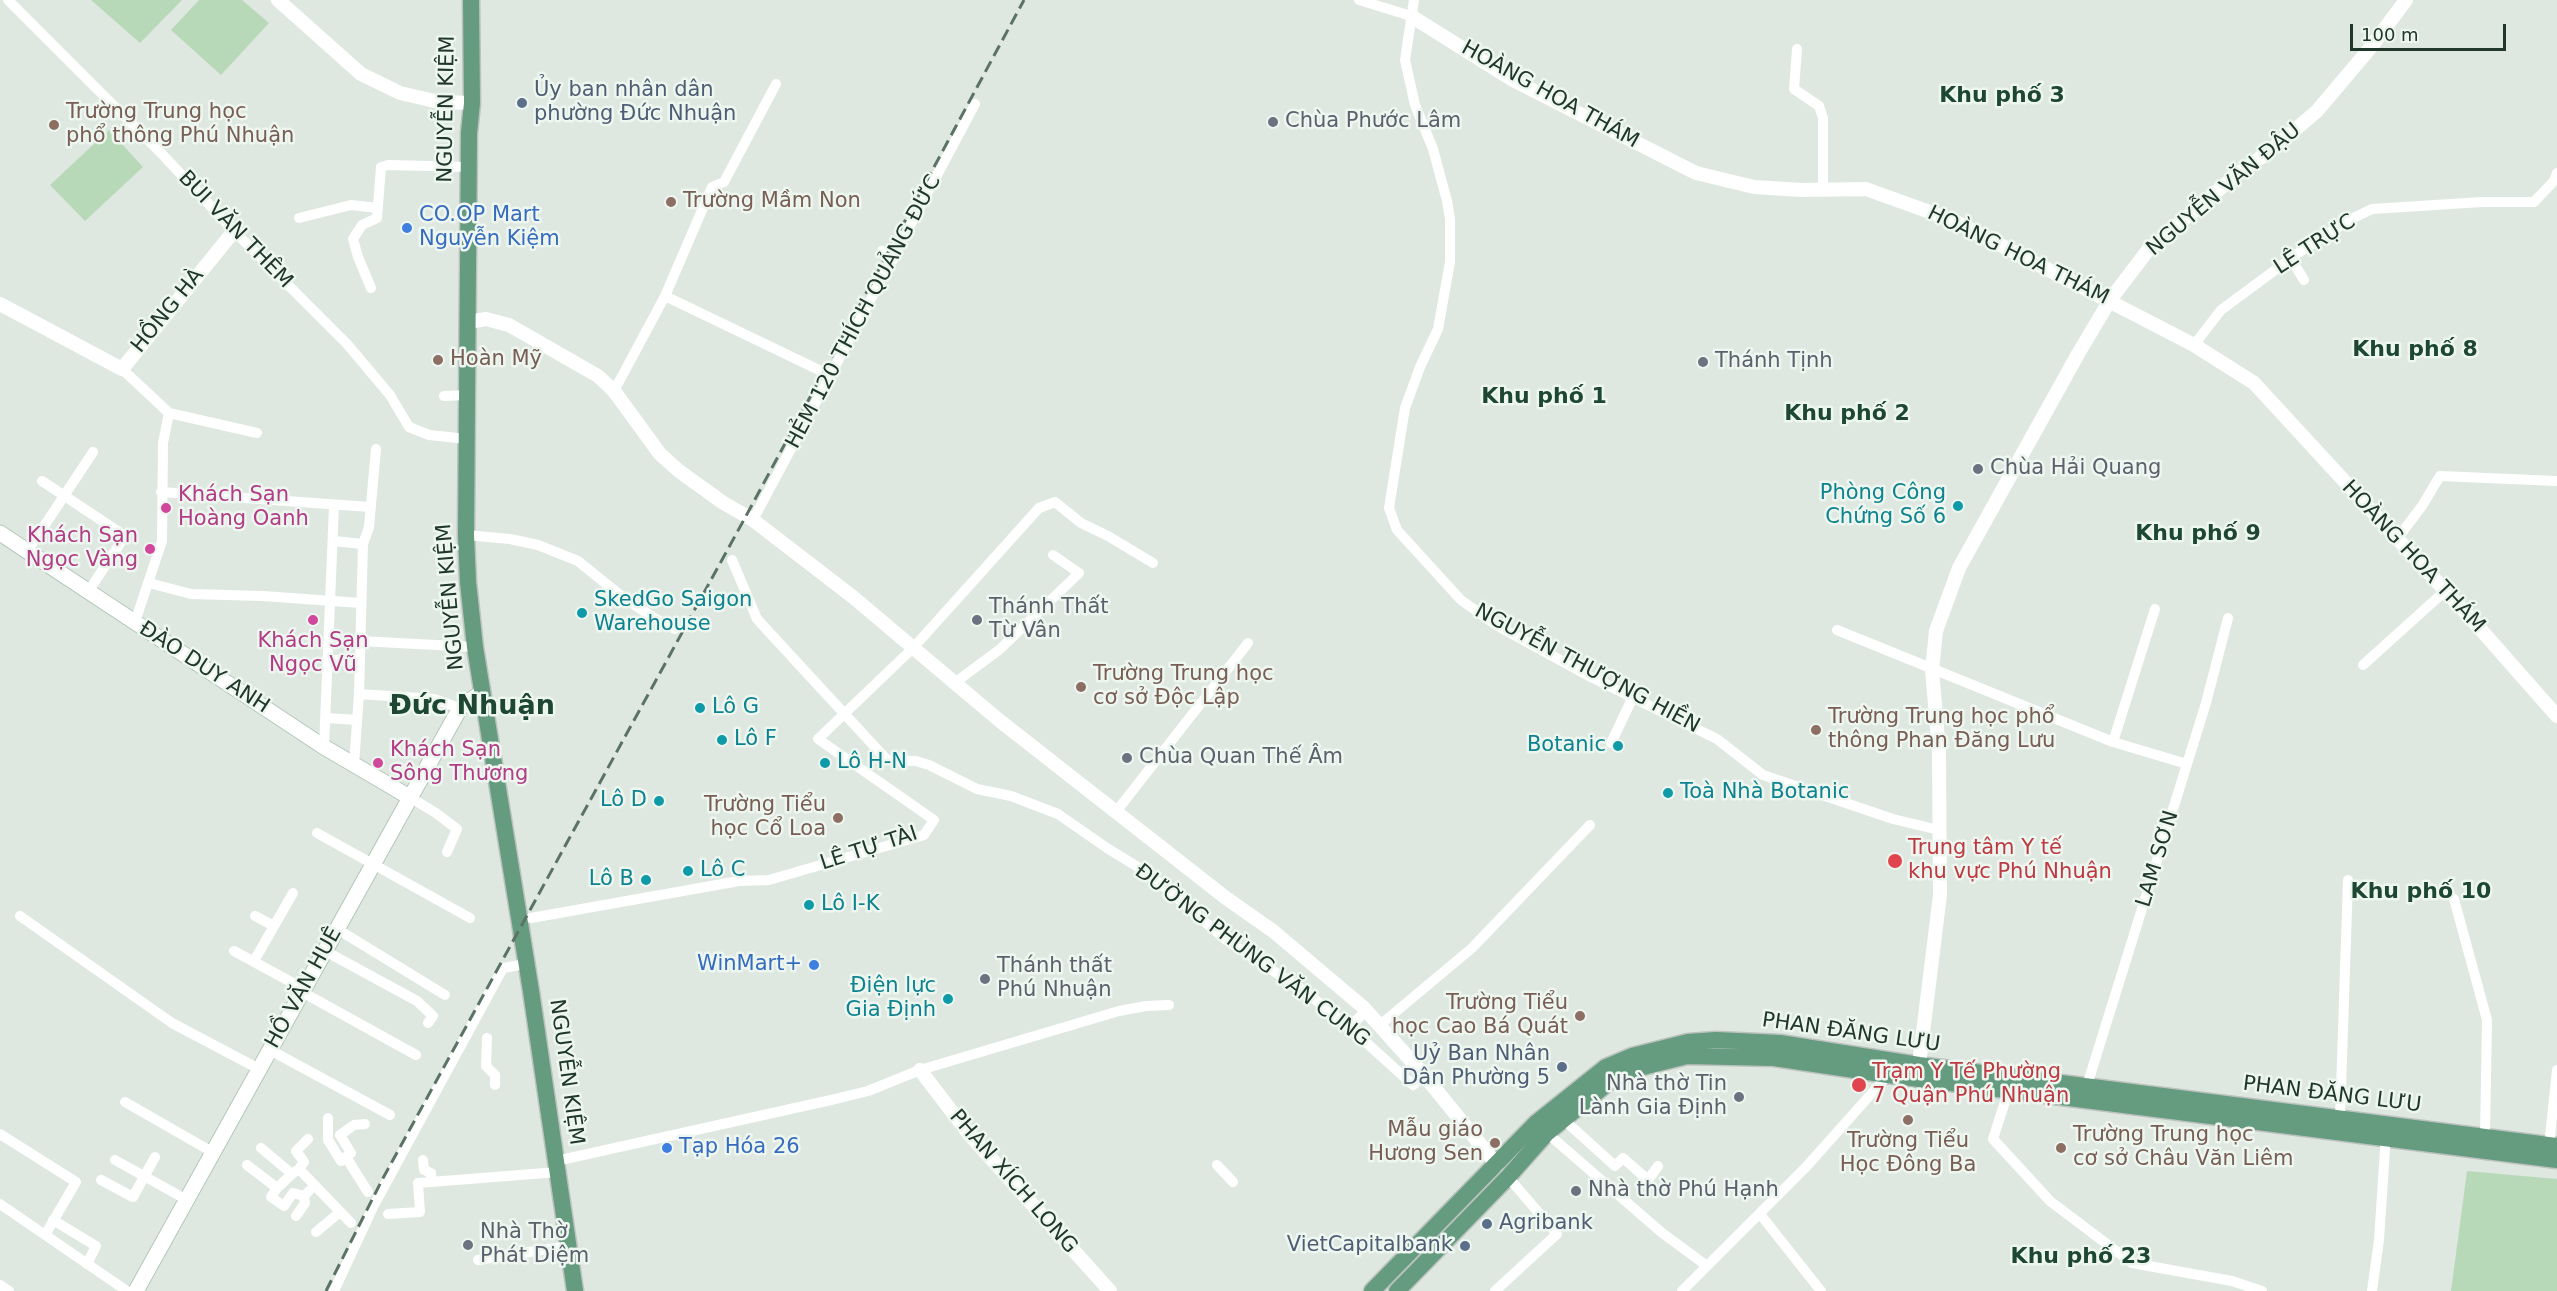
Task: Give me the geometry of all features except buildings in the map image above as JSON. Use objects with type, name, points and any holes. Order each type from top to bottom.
[{"type":"main road","name":"NGUYỄN KIỆM","points":[[471,0],[472,104],[469,167],[466,535],[475,647],[575,1291]]},
{"type":"main road","name":"ĐÀO DUY ANH","points":[[0,533],[324,747],[411,798]]},
{"type":"main road","name":"HỒ VĂN HUÊ","points":[[136,1291],[460,708],[482,692]]},
{"type":"main road","name":"PHAN ĐĂNG LƯU","points":[[1397,1291],[1502,1171],[1536,1123],[1606,1067],[1658,1048],[1688,1042],[1716,1040],[1780,1043],[1889,1068]]},
{"type":"main road","name":"PHAN ĐĂNG LƯU","points":[[1372,1291],[1502,1171],[1608,1083],[1635,1069],[1687,1056],[1774,1058],[1889,1068],[2387,1132],[2554,1151]]},
{"type":"main road","name":"PHAN ĐĂNG LƯU","points":[[1918,1072],[2009,1089],[2085,1092],[2340,1119],[2387,1132],[2485,1137],[2554,1151]]},
{"type":"street","name":"BÙI VĂN THÊM","points":[[8,0],[347,344],[390,395],[409,427],[429,435],[467,439]]},
{"type":"street","points":[[278,0],[361,74],[399,93],[439,102],[472,104]]},
{"type":"street","name":"HOÀNG HOA THÁM","points":[[1359,0],[1411,16],[1513,80],[1696,173],[1754,187],[1802,190],[1866,189],[1952,220],[2194,345],[2254,383],[2557,716]]},
{"type":"street","name":"NGUYỄN THƯỢNG HIỀN","points":[[1414,0],[1405,60],[1415,105],[1432,149],[1447,201],[1450,219],[1450,262],[1438,329],[1420,367],[1405,408],[1389,508],[1397,530],[1461,600],[1496,625],[1717,740],[1763,775],[1893,819],[1939,830]]},
{"type":"street","name":"NGUYỄN VĂN ĐẬU","points":[[1918,1072],[1938,924],[1939,751],[1932,670],[1936,631],[1959,568],[2110,300],[2154,244],[2317,111],[2371,47],[2406,0]]},
{"type":"street","points":[[1797,49],[1794,89],[1819,106],[1823,118],[1823,188]]},
{"type":"street","points":[[614,391],[665,296],[712,187],[724,182],[776,84]]},
{"type":"street","name":"HẺM 120 THÍCH QUẢNG ĐỨC","points":[[753,520],[975,104]]},
{"type":"street","points":[[372,288],[358,257],[353,239],[362,225],[377,218],[381,167],[388,165],[469,167]]},
{"type":"street","name":"LÊ TRỰC","points":[[2194,345],[2222,310],[2291,259],[2349,220],[2372,209],[2482,202],[2534,202],[2554,181],[2557,173]]},
{"type":"street","points":[[299,218],[351,205],[378,208]]},
{"type":"street","name":"HỒNG HÀ","points":[[0,304],[122,369],[234,231]]},
{"type":"street","points":[[882,251],[893,260]]},
{"type":"street","points":[[2291,259],[2304,280]]},
{"type":"street","points":[[665,296],[819,370]]},
{"type":"street","points":[[468,322],[486,319],[509,325],[598,376],[614,391],[660,453],[713,496],[753,520],[853,597],[953,684],[1115,813],[1273,931],[1366,1011],[1424,1075],[1557,1234],[1496,1291]]},
{"type":"street","points":[[122,369],[170,413],[257,433]]},
{"type":"street","points":[[444,396],[468,395]]},
{"type":"street","points":[[135,622],[162,541],[163,444],[170,413]]},
{"type":"street","points":[[354,765],[359,694],[363,544],[369,527],[376,449]]},
{"type":"street","points":[[27,552],[93,452]]},
{"type":"street","points":[[2397,539],[2422,506],[2440,476],[2557,481]]},
{"type":"street","points":[[42,481],[125,536],[88,592]]},
{"type":"street","points":[[161,492],[370,507]]},
{"type":"street","name":"LÊ TỰ TÀI","points":[[531,918],[739,880],[769,880],[924,835],[934,820],[818,739],[913,648],[1039,508],[1055,502],[1082,523],[1153,563]]},
{"type":"street","points":[[324,747],[327,718],[326,660],[334,505]]},
{"type":"street","points":[[466,535],[510,539],[538,545],[578,561],[620,595],[675,629]]},
{"type":"street","points":[[333,542],[363,544]]},
{"type":"street","points":[[953,684],[999,650],[1079,573],[1053,555]]},
{"type":"street","name":"ĐƯỜNG PHÙNG VĂN CUNG","points":[[732,560],[757,620],[887,760],[916,761],[929,765],[977,789],[1011,796],[1058,814],[1149,874],[1226,940],[1307,993],[1349,1027],[1413,1085],[1424,1075]]},
{"type":"street","points":[[149,583],[191,594],[360,603]]},
{"type":"street","points":[[2363,665],[2445,591]]},
{"type":"street","points":[[2113,742],[2156,609]]},
{"type":"street","name":"LAM SƠN","points":[[2085,1092],[2187,764],[2228,618]]},
{"type":"street","points":[[1837,630],[2113,742],[2187,764]]},
{"type":"street","points":[[359,641],[475,647]]},
{"type":"street","points":[[1115,813],[1248,644]]},
{"type":"street","points":[[326,660],[360,660]]},
{"type":"street","points":[[359,694],[434,699],[460,708]]},
{"type":"street","points":[[1611,743],[1633,698]]},
{"type":"street","points":[[327,718],[357,720]]},
{"type":"street","points":[[411,798],[457,829],[447,852]]},
{"type":"street","points":[[1380,1025],[1473,948],[1590,825]]},
{"type":"street","points":[[317,833],[470,918]]},
{"type":"street","points":[[2340,1119],[2348,880]]},
{"type":"street","points":[[254,961],[293,893]]},
{"type":"street","points":[[2454,899],[2487,1020],[2485,1137]]},
{"type":"street","points":[[20,916],[172,1023],[259,1069]]},
{"type":"street","points":[[255,916],[274,926]]},
{"type":"street","points":[[337,929],[446,995]]},
{"type":"street","points":[[234,951],[416,1055]]},
{"type":"street","points":[[325,951],[417,1001],[433,1016],[428,1023]]},
{"type":"street","points":[[334,1291],[374,1205],[503,968],[526,964]]},
{"type":"street","points":[[388,1214],[420,1212],[418,1183],[557,1167],[868,1090],[920,1070],[1119,1011],[1169,1005]]},
{"type":"street","points":[[1349,1027],[1366,1011]]},
{"type":"street","points":[[487,1038],[486,1066],[495,1075],[495,1085]]},
{"type":"street","points":[[1378,1053],[1393,1039]]},
{"type":"street","points":[[270,1050],[390,1115]]},
{"type":"street","points":[[1682,1291],[1806,1167],[1889,1068]]},
{"type":"street","name":"PHAN XÍCH LONG","points":[[920,1070],[969,1134],[1110,1291]]},
{"type":"street","points":[[2554,1151],[2557,1070]]},
{"type":"street","points":[[2009,1089],[1993,1139],[2050,1201],[2132,1263],[2232,1281],[2262,1291]]},
{"type":"street","points":[[125,1102],[214,1153]]},
{"type":"street","points":[[328,1118],[328,1140],[341,1161],[351,1153],[340,1135],[354,1125],[365,1124]]},
{"type":"street","points":[[1563,1119],[1615,1166],[1623,1158],[1648,1180],[1658,1166]]},
{"type":"street","points":[[2372,1291],[2379,1240],[2387,1132]]},
{"type":"street","points":[[1547,1133],[1661,1232],[1707,1266]]},
{"type":"street","points":[[0,1134],[76,1182],[45,1235]]},
{"type":"street","points":[[304,1196],[293,1193],[284,1206],[271,1197],[277,1188],[304,1162],[296,1151],[308,1139]]},
{"type":"street","points":[[261,1148],[315,1185],[351,1223]]},
{"type":"street","points":[[101,1180],[133,1197],[155,1157]]},
{"type":"street","points":[[346,1157],[368,1192]]},
{"type":"street","points":[[115,1160],[187,1200]]},
{"type":"street","points":[[423,1160],[424,1170],[431,1173],[431,1181]]},
{"type":"street","points":[[247,1165],[277,1188]]},
{"type":"street","points":[[1218,1165],[1233,1182]]},
{"type":"street","points":[[304,1196],[315,1185]]},
{"type":"street","points":[[296,1216],[305,1203],[304,1196]]},
{"type":"street","points":[[0,1204],[127,1291]]},
{"type":"street","points":[[316,1232],[340,1212]]},
{"type":"street","points":[[1760,1214],[1821,1291]]},
{"type":"street","points":[[53,1220],[96,1246],[87,1264]]},
{"type":"street","points":[[478,1260],[567,1246]]},
{"type":"street","points":[[0,1285],[9,1291]]},
{"type":"green space","points":[[91,0],[182,0],[140,43]]},
{"type":"green space","points":[[199,0],[242,0],[269,23],[221,75],[171,30]]},
{"type":"green space","points":[[109,130],[143,167],[85,221],[50,185]]},
{"type":"green space","points":[[2467,1171],[2557,1179],[2557,1291],[2451,1291]]},
{"type":"railway","points":[[326,1291],[382,1180],[746,516],[1024,0]]},
{"type":"place","name":"Ủy ban nhân dân phường Đức Nhuận","points":[[522,103]]},
{"type":"place","name":"Chùa Phước Lâm","points":[[1273,122]]},
{"type":"place","name":"Trường Trung học phổ thông Phú Nhuận","points":[[54,125]]},
{"type":"place","name":"Trường Mầm Non","points":[[671,202]]},
{"type":"place","name":"CO.OP Mart Nguyễn Kiệm","points":[[407,228]]},
{"type":"place","name":"Hoàn Mỹ","points":[[438,360]]},
{"type":"place","name":"Thánh Tịnh","points":[[1703,362]]},
{"type":"place","name":"Chùa Hải Quang","points":[[1978,469]]},
{"type":"place","name":"Phòng Công Chứng Số 6","points":[[1958,506]]},
{"type":"place","name":"Khách Sạn Hoàng Oanh","points":[[166,508]]},
{"type":"place","name":"Khách Sạn Ngọc Vàng","points":[[150,549]]},
{"type":"place","name":"SkedGo Saigon Warehouse","points":[[582,613]]},
{"type":"place","name":"Khách Sạn Ngọc Vũ","points":[[313,620]]},
{"type":"place","name":"Thánh Thất Từ Vân","points":[[977,620]]},
{"type":"place","name":"Trường Trung học cơ sở Độc Lập","points":[[1081,687]]},
{"type":"place","name":"Lô G","points":[[700,708]]},
{"type":"place","name":"Trường Trung học phổ thông Phan Đăng Lưu","points":[[1816,730]]},
{"type":"place","name":"Lô F","points":[[722,740]]},
{"type":"place","name":"Botanic","points":[[1618,746]]},
{"type":"place","name":"Chùa Quan Thế Âm","points":[[1127,758]]},
{"type":"place","name":"Khách Sạn Sông Thương","points":[[378,763]]},
{"type":"place","name":"Lô H-N","points":[[825,763]]},
{"type":"place","name":"Toà Nhà Botanic","points":[[1668,793]]},
{"type":"place","name":"Lô D","points":[[659,801]]},
{"type":"place","name":"Trường Tiểu học Cổ Loa","points":[[838,818]]},
{"type":"place","name":"Trung tâm Y tế khu vực Phú Nhuận","points":[[1895,861]]},
{"type":"place","name":"Lô C","points":[[688,871]]},
{"type":"place","name":"Lô B","points":[[646,880]]},
{"type":"place","name":"Lô I-K","points":[[809,905]]},
{"type":"place","name":"WinMart+","points":[[814,965]]},
{"type":"place","name":"Thánh thất Phú Nhuận","points":[[985,979]]},
{"type":"place","name":"Điện lực Gia Định","points":[[948,999]]},
{"type":"place","name":"Trường Tiểu học Cao Bá Quát","points":[[1580,1016]]},
{"type":"place","name":"Uỷ Ban Nhân Dân Phường 5","points":[[1562,1067]]},
{"type":"place","name":"Trạm Y Tế Phường 7 Quận Phú Nhuận","points":[[1859,1085]]},
{"type":"place","name":"Nhà thờ Tin Lành Gia Định","points":[[1739,1097]]},
{"type":"place","name":"Trường Tiểu Học Đông Ba","points":[[1908,1120]]},
{"type":"place","name":"Mẫu giáo Hương Sen","points":[[1495,1143]]},
{"type":"place","name":"Tạp Hóa 26","points":[[667,1148]]},
{"type":"place","name":"Trường Trung học cơ sở Châu Văn Liêm","points":[[2061,1148]]},
{"type":"place","name":"Nhà thờ Phú Hạnh","points":[[1576,1191]]},
{"type":"place","name":"Agribank","points":[[1487,1224]]},
{"type":"place","name":"Nhà Thờ Phát Diệm","points":[[468,1245]]},
{"type":"place","name":"VietCapitalbank","points":[[1465,1246]]},
{"type":"district","name":"Khu phố 3","points":[[2002,96]]},
{"type":"district","name":"Khu phố 8","points":[[2415,350]]},
{"type":"district","name":"Khu phố 1","points":[[1544,397]]},
{"type":"district","name":"Khu phố 2","points":[[1847,414]]},
{"type":"district","name":"Khu phố 9","points":[[2198,534]]},
{"type":"district","name":"Đức Nhuận","points":[[472,707]]},
{"type":"district","name":"Khu phố 10","points":[[2421,892]]},
{"type":"district","name":"Khu phố 23","points":[[2081,1257]]}]
